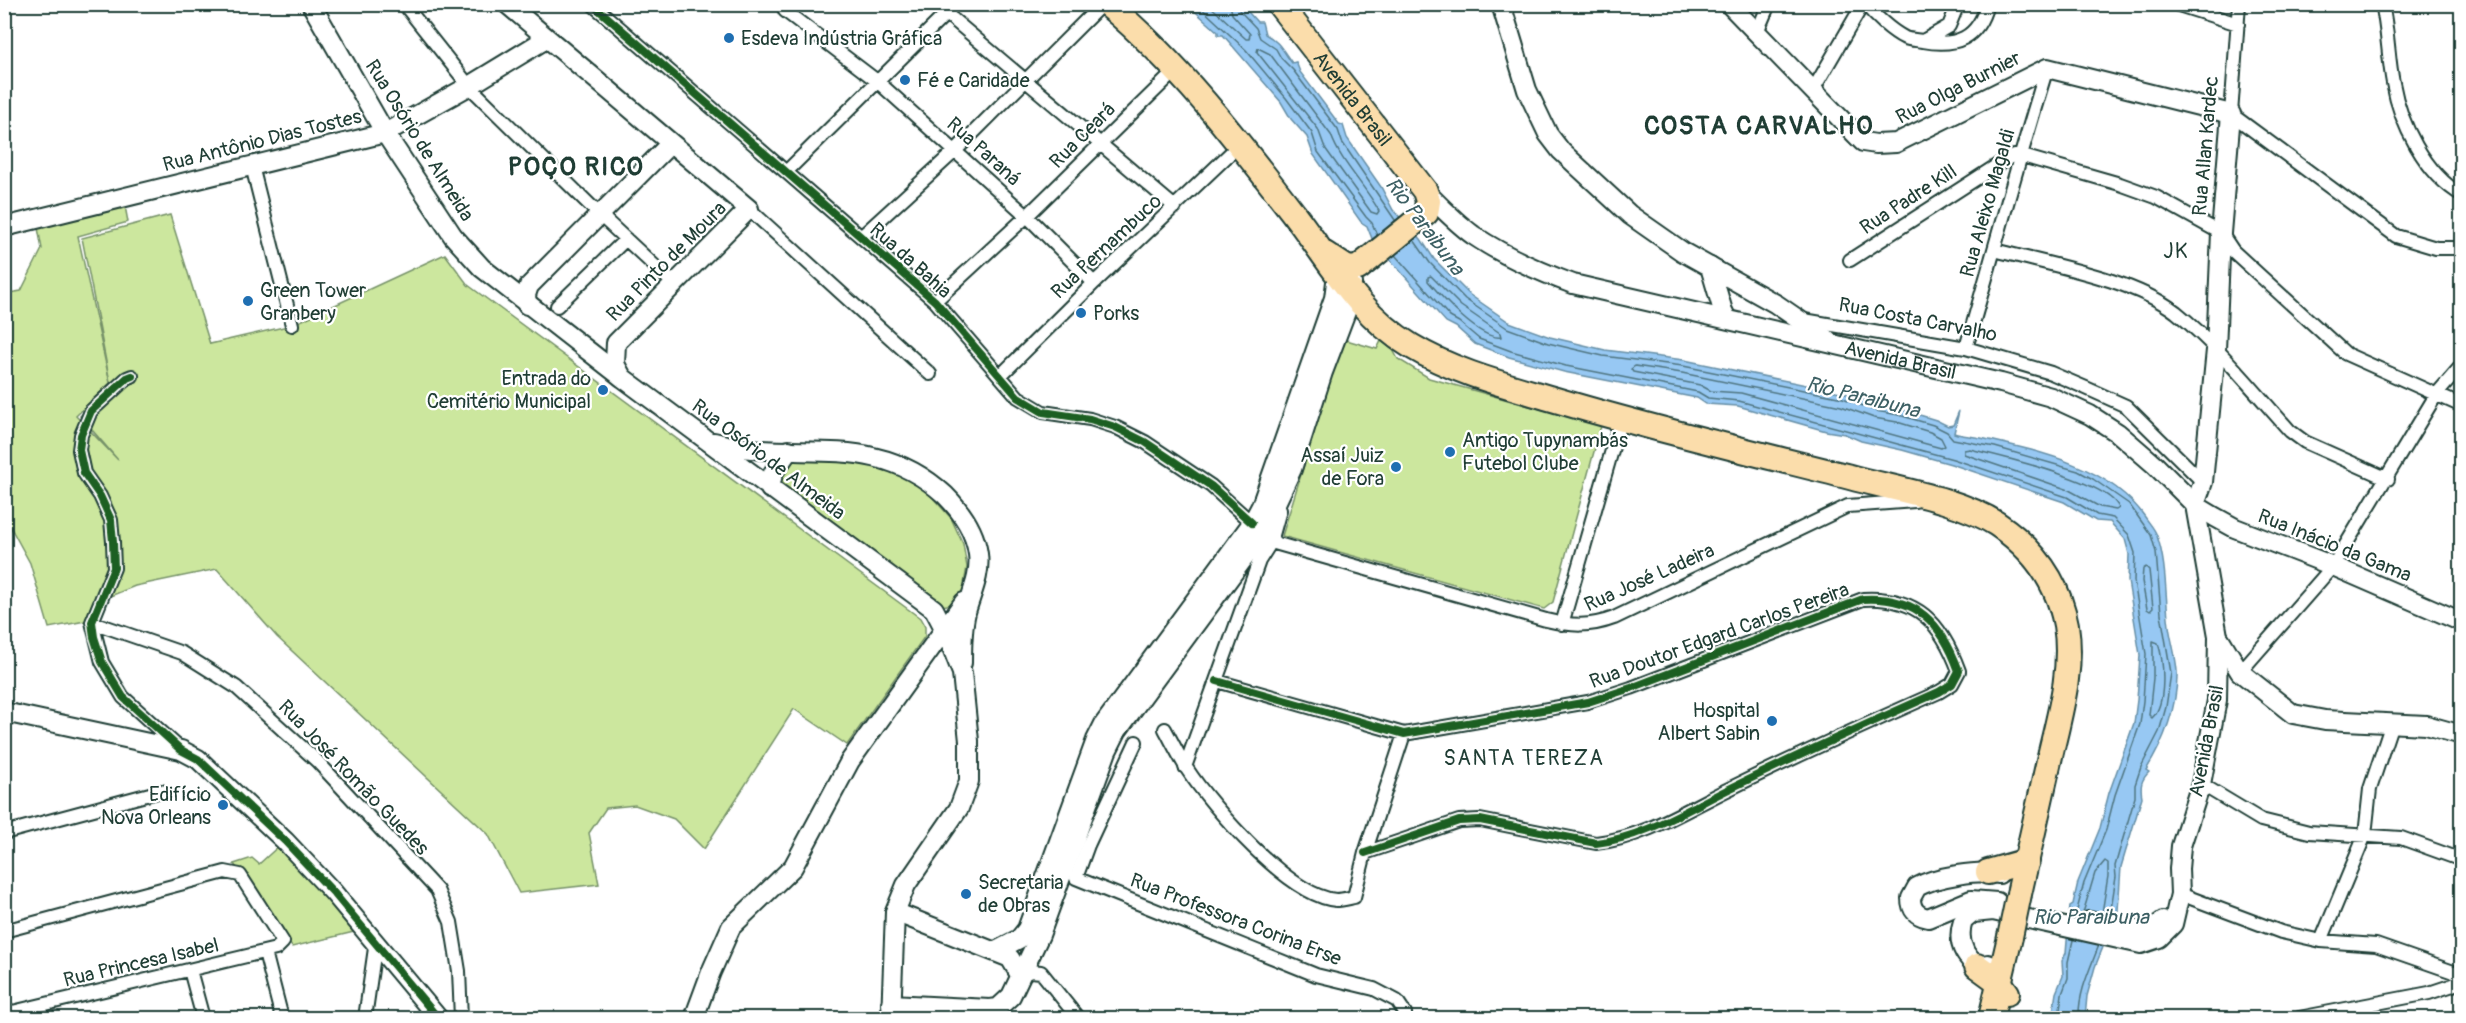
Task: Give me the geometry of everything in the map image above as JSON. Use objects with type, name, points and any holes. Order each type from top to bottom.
[{"type":"highway","points":[[1107,4],[1141,32],[1177,69],[1323,252],[1348,269],[1405,343],[1449,366],[1492,382],[1621,419],[1933,499],[1982,516],[2030,550],[2045,568],[2063,613],[2068,648],[2066,683],[1991,1018]]},
{"type":"highway","name":"Avenida Brasil","points":[[1279,4],[1424,207]]},
{"type":"highway","points":[[1356,281],[1424,207]]},
{"type":"highway","points":[[1988,872],[2027,861]]},
{"type":"highway","points":[[1977,966],[2000,982],[2008,996],[2007,1018]]},
{"type":"main road","name":"Rua Osório de Almeida","points":[[311,4],[385,132],[453,236],[482,268],[527,305],[770,489],[930,606],[945,630],[962,674],[969,741],[969,781],[959,808],[906,885],[895,912],[891,1011]]},
{"type":"main road","points":[[507,4],[749,209]]},
{"type":"main road","name":"Rua Costa Carvalho","points":[[1501,4],[1527,90],[1548,134],[1561,152],[1630,215],[1710,267],[1800,319],[1823,338],[1843,347]]},
{"type":"main road","name":"Rua Olga Burnier","points":[[1729,4],[1863,142],[1896,143],[2047,68]]},
{"type":"main road","name":"Rua Antônio Dias Tostes","points":[[4,227],[385,132],[469,86],[546,39]]},
{"type":"main road","points":[[2047,68],[2231,114]]},
{"type":"main road","name":"Rua Allan Kardec","points":[[2194,505],[2203,482],[2216,350],[2221,233],[2231,114]]},
{"type":"main road","points":[[527,305],[526,295],[529,286],[670,144]]},
{"type":"main road","name":"Avenida Brasil","points":[[1424,207],[1451,217],[1473,235],[1541,272],[1573,284],[2027,390],[2072,405],[2118,433],[2155,465],[2194,505],[2218,636],[2217,700],[2201,784],[2181,846],[2178,903]]},
{"type":"main road","name":"Rua Pinto de Moura","points":[[623,378],[615,364],[616,343],[749,209]]},
{"type":"main road","points":[[1710,267],[1727,319]]},
{"type":"main road","points":[[891,1011],[998,1008],[1011,996],[1020,975],[1100,732],[1111,713],[1261,534],[1292,469],[1334,298],[1356,281]]},
{"type":"main road","points":[[1700,313],[1710,305],[1718,293]]},
{"type":"main road","points":[[579,344],[598,348],[616,343]]},
{"type":"main road","points":[[1261,534],[1276,467],[1316,370]]},
{"type":"main road","points":[[706,440],[747,448],[838,451],[879,457],[925,479],[940,491],[962,514],[974,539],[978,555],[978,571],[968,598],[964,623],[962,674]]},
{"type":"main road","points":[[770,489],[773,473],[789,450]]},
{"type":"main road","name":"Rua Inácio da Gama","points":[[2194,505],[2235,528],[2333,566],[2462,622]]},
{"type":"main road","points":[[2198,526],[2204,520],[2215,517]]},
{"type":"main road","points":[[930,606],[951,610],[968,598]]},
{"type":"main road","points":[[694,1018],[731,927],[794,867],[850,761],[968,598]]},
{"type":"main road","points":[[930,606],[934,615],[936,636],[933,648]]},
{"type":"main road","points":[[2218,636],[2228,656],[2240,672],[2293,714],[2325,720],[2426,725],[2462,735]]},
{"type":"main road","points":[[2217,700],[2240,672]]},
{"type":"main road","points":[[4,712],[181,750],[198,759],[285,841],[333,892],[438,1018]]},
{"type":"main road","points":[[2020,891],[2006,877],[1988,872],[1922,884],[1913,892],[1911,904],[1922,917],[1928,918],[1942,914],[1964,902],[1978,899],[2045,918]]},
{"type":"main road","points":[[2008,945],[1996,961],[1977,966],[1966,956],[1961,942],[1961,928],[1968,916],[1986,910],[2045,918],[2134,936],[2155,927],[2178,903]]},
{"type":"main road","points":[[895,912],[1010,958],[1020,975]]},
{"type":"main road","points":[[996,951],[1034,932]]},
{"type":"street","points":[[404,4],[469,86],[674,284]]},
{"type":"street","name":"Rua da Bahia","points":[[592,4],[935,301],[1018,398],[1043,412],[1090,419],[1115,427],[1145,442],[1211,486],[1261,534]]},
{"type":"street","points":[[935,4],[1175,207]]},
{"type":"street","points":[[786,172],[956,4]]},
{"type":"street","points":[[861,237],[955,151],[1102,4]]},
{"type":"street","points":[[1757,32],[1769,4]]},
{"type":"street","points":[[1813,90],[1864,4],[1905,38],[1942,45],[1968,37],[1983,18],[1987,4]]},
{"type":"street","points":[[1923,41],[1949,26],[1958,4]]},
{"type":"street","points":[[2175,4],[2238,24]]},
{"type":"street","name":"Rua Allan Kardec","points":[[2231,114],[2239,4]]},
{"type":"street","points":[[2382,4],[2397,105],[2425,158],[2436,173],[2462,195]]},
{"type":"street","name":"Rua Paraná","points":[[785,11],[877,81],[1027,216],[1094,282]]},
{"type":"street","name":"Rua Aleixo Magaldi","points":[[1966,348],[1995,250],[2019,155],[2047,68]]},
{"type":"street","name":"Rua Ceará","points":[[935,301],[1027,216],[1177,69]]},
{"type":"street","points":[[2231,114],[2396,236],[2436,248],[2462,248]]},
{"type":"street","name":"Rua Pernambuco","points":[[1000,375],[1094,282],[1239,145]]},
{"type":"street","points":[[2019,155],[2120,184],[2156,197],[2221,233],[2233,251],[2346,354],[2462,406]]},
{"type":"street","name":"Rua Padre Kill","points":[[1850,260],[2010,157],[2019,155]]},
{"type":"street","points":[[252,166],[292,325]]},
{"type":"street","points":[[749,209],[930,374]]},
{"type":"street","points":[[557,306],[626,239]]},
{"type":"street","points":[[1995,250],[2116,282],[2175,312],[2216,350],[2290,431],[2305,442],[2388,479]]},
{"type":"street","name":"Rua Costa Carvalho","points":[[1800,319],[1966,348],[2051,374],[2126,406],[2203,482]]},
{"type":"street","points":[[2240,672],[2333,566],[2388,479],[2436,395],[2462,365]]},
{"type":"street","points":[[132,376],[91,411],[81,435],[79,450],[84,473],[100,496],[111,520],[113,542],[114,568],[92,622],[102,662],[123,697],[181,750]]},
{"type":"street","points":[[1562,624],[1621,419]]},
{"type":"street","name":"Rua José Ladeira","points":[[1261,534],[1562,624],[1584,626],[1614,618],[1848,506],[1933,499]]},
{"type":"street","points":[[1185,767],[1258,561],[1261,534]]},
{"type":"street","name":"Rua Doutor Edgard Carlos Pereira","points":[[1217,681],[1404,734],[1588,702],[1631,688],[1863,599],[1884,598],[1905,603],[1922,611],[1937,627],[1959,670],[1952,684],[1939,692],[1826,742],[1663,822],[1614,841],[1596,843],[1480,820],[1459,821],[1365,853]]},
{"type":"street","name":"Rua José Romão Guedes","points":[[92,622],[147,639],[182,653],[212,670],[236,687],[317,761],[437,890],[451,922],[459,971],[461,1018]]},
{"type":"street","points":[[2321,941],[2365,835],[2370,789],[2392,723]]},
{"type":"street","points":[[1165,729],[1185,767],[1222,814],[1280,871],[1312,891],[1335,900],[1354,897],[1365,853],[1404,734]]},
{"type":"street","name":"Rua Professora Corina Erse","points":[[1136,742],[1088,845],[1076,878],[1317,975],[1374,989],[1396,1001],[1405,1013],[1405,1018]]},
{"type":"street","points":[[2201,784],[2261,820],[2309,832],[2401,838],[2462,860]]},
{"type":"street","points":[[4,832],[161,791]]},
{"type":"street","name":"Rua Princesa Isabel","points":[[4,931],[225,872],[240,875],[283,942],[276,949],[265,952],[4,1014]]},
{"type":"street","points":[[2178,903],[2321,941],[2376,945],[2462,975]]},
{"type":"street","points":[[365,1018],[376,941]]},
{"type":"street","points":[[265,952],[282,1018]]},
{"type":"street","points":[[190,970],[203,1018]]},
{"type":"street","points":[[1020,975],[1031,971],[1041,972],[1078,1018]]},
{"type":"street","points":[[2300,1018],[2430,993],[2462,982]]},
{"type":"green space","points":[[125,206],[128,222],[78,236],[110,383],[76,416],[118,460],[80,416],[111,387],[82,238],[170,215],[210,344],[292,325],[445,254],[468,285],[920,618],[925,627],[925,636],[847,745],[794,709],[704,849],[674,819],[635,805],[606,808],[589,833],[599,884],[519,893],[488,834],[277,637],[217,569],[135,586],[93,603],[85,621],[49,628],[30,563],[5,517],[4,294],[21,291],[42,249],[38,228]]},
{"type":"green space","name":"Antigo Tupynambás Futebol Clube","points":[[1343,339],[1377,349],[1381,341],[1393,350],[1398,359],[1429,378],[1601,426],[1553,602],[1544,609],[1282,536]]},
{"type":"green space","points":[[808,459],[875,464],[918,484],[933,498],[951,518],[963,544],[967,567],[962,596],[957,603],[942,606],[779,485],[780,471],[794,461]]},
{"type":"green space","points":[[282,843],[362,930],[292,947],[234,864],[252,858],[259,864]]},
{"type":"water","name":"Rio Paraibuna","points":[[1188,5],[1242,5],[1257,22],[1262,22],[1265,34],[1277,43],[1292,63],[1296,62],[1300,72],[1339,124],[1343,125],[1347,138],[1381,187],[1393,210],[1421,239],[1434,259],[1470,295],[1509,322],[1550,337],[1605,350],[1684,360],[1845,393],[1878,405],[1936,420],[1948,426],[1953,425],[1959,411],[1954,433],[2026,449],[2071,463],[2113,485],[2130,499],[2153,528],[2160,547],[2177,684],[2169,723],[2159,748],[2146,770],[2149,772],[2142,783],[2142,797],[2121,867],[2118,910],[2095,967],[2087,996],[2085,1018],[2052,1018],[2056,993],[2063,976],[2062,961],[2066,953],[2070,906],[2073,904],[2078,882],[2100,828],[2109,793],[2134,723],[2140,655],[2128,581],[2129,554],[2125,539],[2110,522],[2096,521],[2064,502],[1951,464],[1861,441],[1845,434],[1826,431],[1738,406],[1706,404],[1697,398],[1564,372],[1509,357],[1475,344],[1456,327],[1446,322],[1373,241],[1367,226],[1361,222],[1313,154],[1307,137],[1291,119],[1281,102],[1223,35],[1218,35],[1218,32]]},
{"type":"cycle path","points":[[592,4],[935,301],[1018,397],[1043,412],[1090,419],[1115,427],[1145,442],[1211,486],[1252,523]]},
{"type":"cycle path","points":[[132,376],[91,411],[81,435],[79,450],[84,473],[100,496],[111,520],[114,568],[92,622],[102,662],[123,697],[181,750],[198,759],[285,841],[333,892],[438,1018]]},
{"type":"cycle path","points":[[1217,681],[1404,734],[1588,702],[1631,688],[1863,599],[1898,602],[1924,616],[1944,639],[1959,671],[1952,684],[1939,692],[1783,763],[1649,829],[1631,835],[1596,843],[1480,820],[1459,821],[1365,853]]},
{"type":"place","name":"Esdeva Indústria Gráfica","points":[[729,38]]},
{"type":"place","name":"Fé e Caridade","points":[[905,80]]},
{"type":"place","name":"Green Tower Granbery","points":[[248,301]]},
{"type":"place","name":"Porks","points":[[1081,313]]},
{"type":"place","name":"Entrada do Cemitério Municipal","points":[[603,390]]},
{"type":"place","name":"Antigo Tupynambás Futebol Clube","points":[[1450,452]]},
{"type":"place","name":"Assaí Juiz de Fora","points":[[1396,467]]},
{"type":"place","name":"Hospital Albert Sabin","points":[[1772,721]]},
{"type":"place","name":"Edifício Nova Orleans","points":[[223,805]]},
{"type":"place","name":"Secretaria de Obras","points":[[966,894]]},
{"type":"district","name":"COSTA CARVALHO","points":[[1759,125]]},
{"type":"district","name":"POÇO RICO","points":[[576,166]]},
{"type":"district","name":"JK","points":[[2176,251]]},
{"type":"district","name":"SANTA TEREZA","points":[[1524,758]]}]
